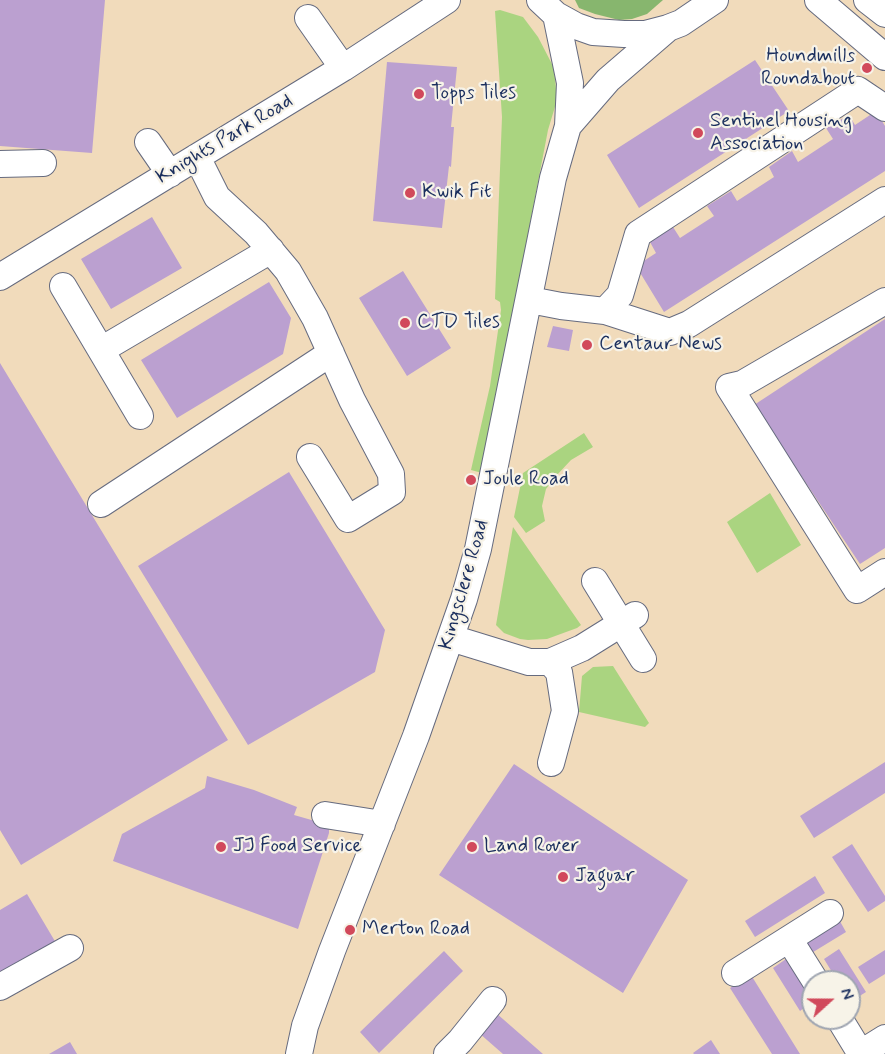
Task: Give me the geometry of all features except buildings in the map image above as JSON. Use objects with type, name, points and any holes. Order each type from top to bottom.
[{"type":"street","name":"Knights Park Road","points":[[0,277],[343,68],[447,0]]},
{"type":"street","points":[[548,7],[576,26],[593,32],[645,34],[681,23],[715,0]]},
{"type":"street","points":[[818,0],[885,57]]},
{"type":"street","points":[[867,0],[885,14]]},
{"type":"street","name":"Kingsclere Road","points":[[299,1054],[305,1026],[451,638],[478,549],[553,178],[568,126],[570,83],[548,7]]},
{"type":"street","points":[[308,18],[343,68]]},
{"type":"street","name":"Kingsclere Road","points":[[568,126],[608,80],[668,28]]},
{"type":"street","points":[[604,311],[620,295],[638,234],[858,90],[885,108]]},
{"type":"street","points":[[148,142],[170,174]]},
{"type":"street","points":[[197,157],[217,197],[256,233],[288,271],[315,318],[352,399],[391,474],[392,492],[348,519],[310,457]]},
{"type":"street","points":[[0,164],[42,163]]},
{"type":"street","points":[[530,300],[604,311],[670,332],[699,318],[885,200]]},
{"type":"street","points":[[544,228],[551,280],[561,306]]},
{"type":"street","points":[[101,350],[271,250]]},
{"type":"street","points":[[63,286],[140,416]]},
{"type":"street","points":[[885,301],[742,384],[729,387],[857,590],[885,572]]},
{"type":"street","points":[[101,504],[331,354]]},
{"type":"street","points":[[595,581],[628,620],[643,659]]},
{"type":"street","points":[[451,638],[530,662],[550,662],[582,648],[628,620]]},
{"type":"street","points":[[550,662],[559,672],[565,711],[551,764]]},
{"type":"street","points":[[325,815],[382,824]]},
{"type":"street","points":[[735,973],[830,913]]},
{"type":"street","points":[[789,939],[808,970]]},
{"type":"street","points":[[0,987],[70,948]]},
{"type":"street","points":[[460,1050],[493,1000]]},
{"type":"street","name":"Kingsclere Road","points":[[286,1054],[305,1026]]},
{"type":"street","points":[[846,1030],[861,1054],[885,1038]]},
{"type":"green space","points":[[575,0],[663,0],[647,14],[619,20],[579,8]]},
{"type":"green space","points":[[500,10],[523,17],[538,37],[554,68],[557,100],[548,130],[482,473],[471,470],[490,386],[501,310],[500,302],[495,299],[502,117],[495,11]]},
{"type":"green space","points":[[584,433],[593,447],[571,460],[546,489],[542,506],[545,521],[526,533],[514,517],[523,473]]},
{"type":"green space","points":[[770,493],[801,545],[757,573],[727,522]]},
{"type":"green space","points":[[513,527],[581,625],[577,628],[547,639],[528,640],[504,633],[496,625]]},
{"type":"green space","points":[[613,666],[649,723],[645,727],[579,712],[582,676],[593,667]]},
{"type":"place","name":"Houndmills Roundabout","points":[[867,68]]},
{"type":"place","name":"Topps Tiles","points":[[419,94]]},
{"type":"place","name":"Sentinel Housing Association","points":[[698,133]]},
{"type":"place","name":"Kwik Fit","points":[[410,193]]},
{"type":"place","name":"CTD Tiles","points":[[405,323]]},
{"type":"place","name":"Centaur News","points":[[587,345]]},
{"type":"place","name":"Joule Road","points":[[471,480]]},
{"type":"place","name":"JJ Food Service","points":[[221,847]]},
{"type":"place","name":"Land Rover","points":[[472,847]]},
{"type":"place","name":"Jaguar","points":[[563,877]]},
{"type":"place","name":"Merton Road","points":[[350,930]]}]
